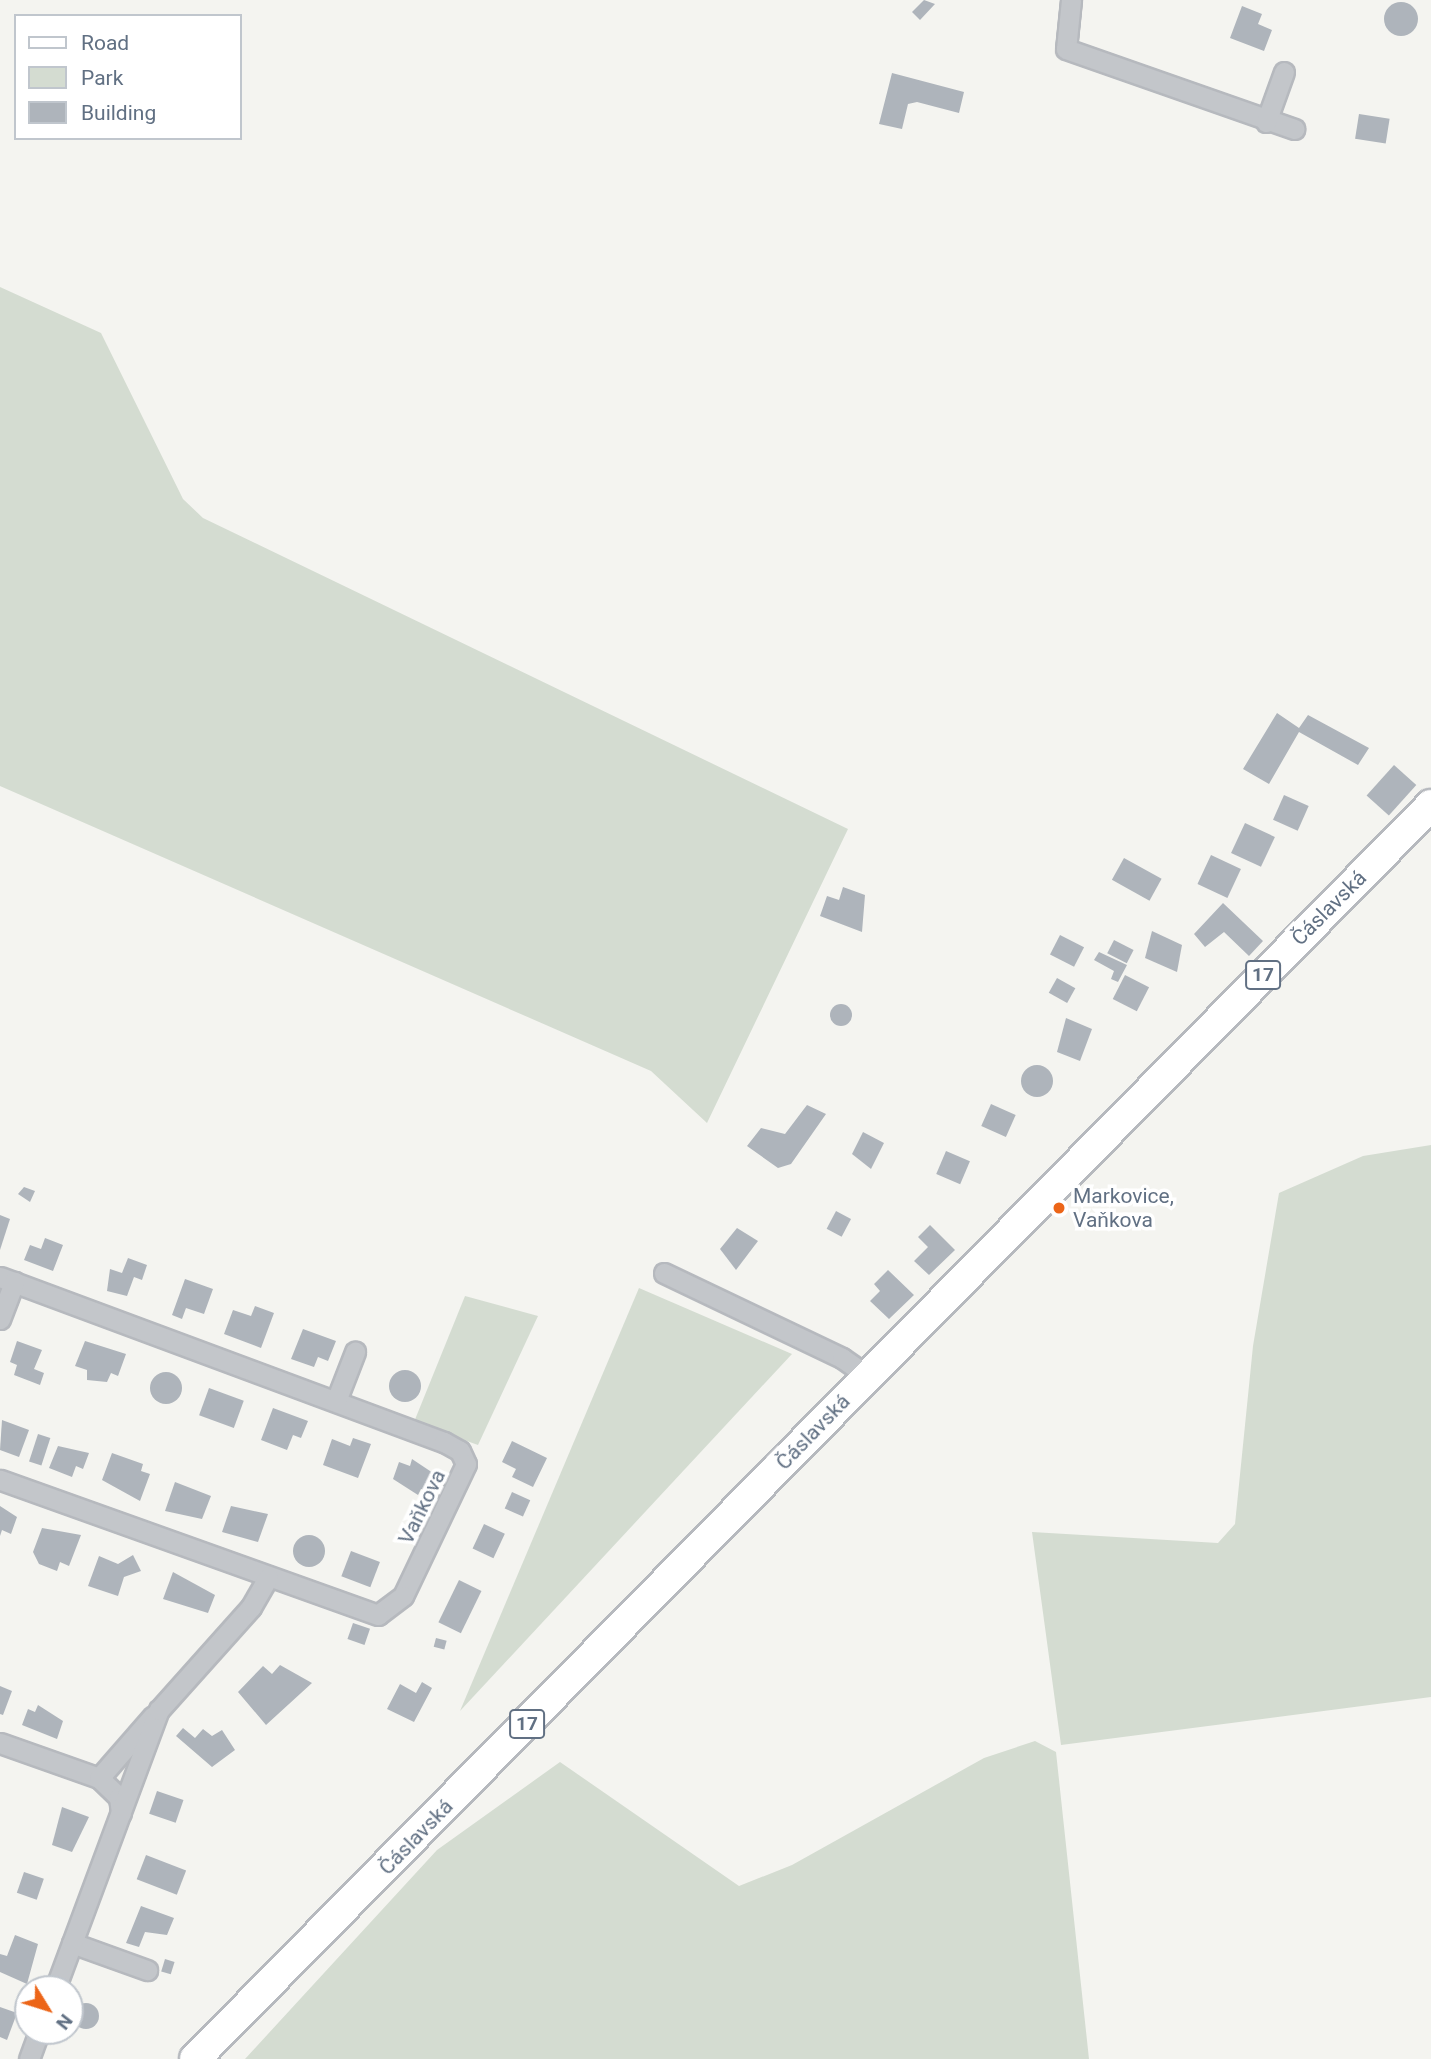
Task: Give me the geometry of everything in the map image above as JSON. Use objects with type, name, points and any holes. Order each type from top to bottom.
[{"type":"main road","name":"Čáslavská","points":[[195,2059],[1431,805]]},
{"type":"street","points":[[1072,0],[1066,49],[1266,122],[1294,129]]},
{"type":"street","points":[[1266,122],[1284,72]]},
{"type":"street","points":[[664,1273],[842,1358],[868,1376]]},
{"type":"street","points":[[0,1320],[7,1280]]},
{"type":"street","name":"Vaňkova","points":[[0,1480],[268,1578],[386,1614],[403,1596],[461,1481],[466,1464],[460,1451],[336,1401],[7,1280]]},
{"type":"street","points":[[336,1401],[355,1352]]},
{"type":"street","points":[[99,1778],[251,1606],[268,1578]]},
{"type":"street","points":[[60,1975],[159,1710]]},
{"type":"street","points":[[0,1743],[99,1778],[119,1797],[121,1813]]},
{"type":"street","points":[[72,1943],[147,1970]]},
{"type":"green space","points":[[0,287],[101,333],[183,499],[203,518],[848,829],[707,1123],[651,1071],[0,786]]},
{"type":"green space","points":[[1431,1145],[1431,1697],[1061,1745],[1032,1532],[1218,1543],[1235,1524],[1253,1346],[1279,1193],[1363,1156]]},
{"type":"green space","points":[[639,1288],[792,1354],[460,1711]]},
{"type":"green space","points":[[465,1296],[538,1316],[478,1445],[414,1422]]},
{"type":"green space","points":[[1035,1741],[1056,1752],[1089,2059],[245,2059],[437,1850],[560,1762],[739,1886],[792,1865],[984,1758]]},
{"type":"building","points":[[924,0],[935,4],[920,20],[912,12]]},
{"type":"building","points":[[1401,2],[1413,7],[1418,19],[1413,31],[1401,36],[1389,31],[1384,19],[1389,7]]},
{"type":"building","points":[[1242,6],[1262,14],[1258,24],[1272,30],[1264,51],[1230,38]]},
{"type":"building","points":[[892,73],[964,92],[959,113],[917,102],[908,104],[902,129],[879,124]]},
{"type":"building","points":[[1359,114],[1390,119],[1386,144],[1355,139]]},
{"type":"building","points":[[1277,713],[1299,728],[1308,715],[1369,748],[1358,765],[1299,732],[1269,784],[1243,769]]},
{"type":"building","points":[[1394,765],[1416,785],[1389,816],[1367,795]]},
{"type":"building","points":[[1284,795],[1309,806],[1298,831],[1273,820]]},
{"type":"building","points":[[1245,823],[1275,837],[1261,867],[1231,853]]},
{"type":"building","points":[[1211,855],[1241,869],[1227,898],[1197,884]]},
{"type":"building","points":[[1124,858],[1162,879],[1149,901],[1112,880]]},
{"type":"building","points":[[843,887],[865,895],[862,932],[820,916],[827,896],[839,900]]},
{"type":"building","points":[[1223,903],[1263,941],[1249,956],[1224,932],[1205,947],[1194,934]]},
{"type":"building","points":[[1152,931],[1182,945],[1177,972],[1145,958]]},
{"type":"building","points":[[1060,935],[1084,947],[1074,967],[1050,955]]},
{"type":"building","points":[[1114,940],[1134,950],[1127,963],[1107,953]]},
{"type":"building","points":[[1099,952],[1127,965],[1118,982],[1111,979],[1114,971],[1094,960]]},
{"type":"building","points":[[1125,975],[1149,987],[1137,1011],[1113,999]]},
{"type":"building","points":[[1057,978],[1075,988],[1067,1003],[1049,993]]},
{"type":"building","points":[[837,1004],[845,1004],[852,1011],[852,1019],[845,1026],[837,1026],[830,1019],[830,1011]]},
{"type":"building","points":[[1066,1018],[1092,1029],[1080,1061],[1057,1052]]},
{"type":"building","points":[[1037,1065],[1048,1070],[1053,1081],[1048,1092],[1037,1097],[1026,1092],[1021,1081],[1026,1070]]},
{"type":"building","points":[[991,1104],[1016,1115],[1006,1137],[981,1126]]},
{"type":"building","points":[[807,1105],[826,1114],[791,1164],[778,1168],[747,1146],[761,1128],[785,1134]]},
{"type":"building","points":[[863,1132],[884,1143],[871,1169],[852,1154]]},
{"type":"building","points":[[946,1151],[970,1161],[960,1184],[936,1174]]},
{"type":"building","points":[[24,1187],[35,1191],[30,1202],[18,1194]]},
{"type":"building","points":[[836,1211],[851,1219],[842,1237],[827,1229]]},
{"type":"building","points":[[0,1215],[10,1219],[0,1250]]},
{"type":"building","points":[[930,1225],[955,1250],[929,1275],[914,1261],[928,1247],[918,1237]]},
{"type":"building","points":[[737,1228],[758,1241],[736,1270],[720,1249]]},
{"type":"building","points":[[45,1238],[63,1245],[53,1271],[24,1260],[30,1245],[41,1249]]},
{"type":"building","points":[[128,1258],[147,1265],[142,1280],[134,1277],[127,1296],[107,1291],[110,1269],[122,1273]]},
{"type":"building","points":[[888,1270],[914,1295],[889,1319],[870,1301],[880,1291],[874,1284]]},
{"type":"building","points":[[185,1279],[213,1289],[204,1314],[186,1308],[182,1319],[172,1315]]},
{"type":"building","points":[[255,1306],[274,1313],[261,1348],[224,1334],[233,1310],[251,1316]]},
{"type":"building","points":[[303,1329],[336,1341],[328,1361],[318,1357],[314,1367],[291,1359]]},
{"type":"building","points":[[17,1341],[42,1350],[34,1369],[44,1373],[40,1385],[14,1375],[17,1365],[10,1362]]},
{"type":"building","points":[[85,1341],[126,1354],[118,1376],[111,1373],[107,1382],[87,1380],[87,1370],[75,1366]]},
{"type":"building","points":[[405,1370],[417,1374],[421,1386],[417,1398],[405,1402],[393,1398],[389,1386],[393,1374]]},
{"type":"building","points":[[166,1372],[177,1377],[182,1388],[177,1399],[166,1404],[155,1399],[150,1388],[155,1377]]},
{"type":"building","points":[[209,1388],[244,1401],[234,1428],[199,1415]]},
{"type":"building","points":[[273,1408],[308,1421],[301,1438],[293,1435],[287,1450],[261,1440]]},
{"type":"building","points":[[2,1420],[29,1430],[19,1457],[0,1450]]},
{"type":"building","points":[[38,1434],[50,1438],[41,1466],[29,1462]]},
{"type":"building","points":[[353,1438],[371,1444],[358,1478],[323,1465],[332,1439],[350,1446]]},
{"type":"building","points":[[512,1441],[547,1458],[533,1487],[512,1477],[516,1469],[502,1462]]},
{"type":"building","points":[[58,1446],[89,1453],[83,1469],[76,1466],[72,1477],[49,1468]]},
{"type":"building","points":[[112,1453],[143,1464],[141,1471],[150,1474],[140,1501],[102,1480]]},
{"type":"building","points":[[412,1459],[436,1475],[429,1492],[421,1489],[418,1495],[393,1479],[399,1462],[410,1466]]},
{"type":"building","points":[[175,1482],[211,1496],[202,1519],[165,1511]]},
{"type":"building","points":[[512,1492],[530,1500],[523,1517],[505,1508]]},
{"type":"building","points":[[0,1506],[17,1517],[11,1534],[2,1530],[0,1536]]},
{"type":"building","points":[[231,1506],[268,1514],[258,1542],[222,1532]]},
{"type":"building","points":[[484,1524],[505,1534],[493,1558],[473,1548]]},
{"type":"building","points":[[42,1528],[81,1535],[69,1566],[60,1562],[57,1571],[39,1564],[33,1552]]},
{"type":"building","points":[[309,1535],[320,1540],[325,1551],[320,1562],[309,1567],[298,1562],[293,1551],[298,1540]]},
{"type":"building","points":[[351,1551],[380,1562],[370,1587],[341,1576]]},
{"type":"building","points":[[133,1555],[141,1571],[124,1577],[118,1596],[88,1586],[99,1556],[118,1564]]},
{"type":"building","points":[[173,1572],[215,1595],[208,1613],[163,1599]]},
{"type":"building","points":[[459,1580],[481,1591],[461,1633],[438,1622]]},
{"type":"building","points":[[353,1623],[370,1629],[364,1645],[347,1639]]},
{"type":"building","points":[[436,1638],[447,1641],[444,1650],[434,1647]]},
{"type":"building","points":[[280,1665],[312,1683],[266,1725],[238,1692],[263,1666],[272,1674]]},
{"type":"building","points":[[422,1682],[432,1688],[414,1722],[387,1709],[400,1684],[416,1693]]},
{"type":"building","points":[[0,1686],[12,1691],[3,1715],[0,1714]]},
{"type":"building","points":[[38,1705],[63,1721],[57,1739],[22,1725],[28,1709],[35,1712]]},
{"type":"building","points":[[183,1728],[195,1738],[203,1729],[212,1736],[222,1730],[235,1750],[212,1767],[176,1736]]},
{"type":"building","points":[[157,1791],[183,1800],[176,1823],[149,1814]]},
{"type":"building","points":[[62,1807],[89,1817],[72,1852],[52,1845]]},
{"type":"building","points":[[146,1855],[186,1870],[177,1895],[137,1879]]},
{"type":"building","points":[[24,1872],[44,1879],[37,1900],[17,1893]]},
{"type":"building","points":[[141,1906],[174,1918],[167,1935],[145,1932],[139,1947],[126,1943]]},
{"type":"building","points":[[15,1935],[38,1944],[29,1975],[14,1975],[14,1978],[0,1972],[0,1954],[7,1956]]},
{"type":"building","points":[[165,1959],[175,1962],[171,1974],[161,1971]]},
{"type":"building","points":[[84,2003],[91,2004],[98,2011],[95,2025],[84,2029]]},
{"type":"building","points":[[0,2007],[14,2012],[14,2021],[7,2040],[0,2037]]},
{"type":"place","name":"Markovice, Vaňkova","points":[[1059,1208]]}]
